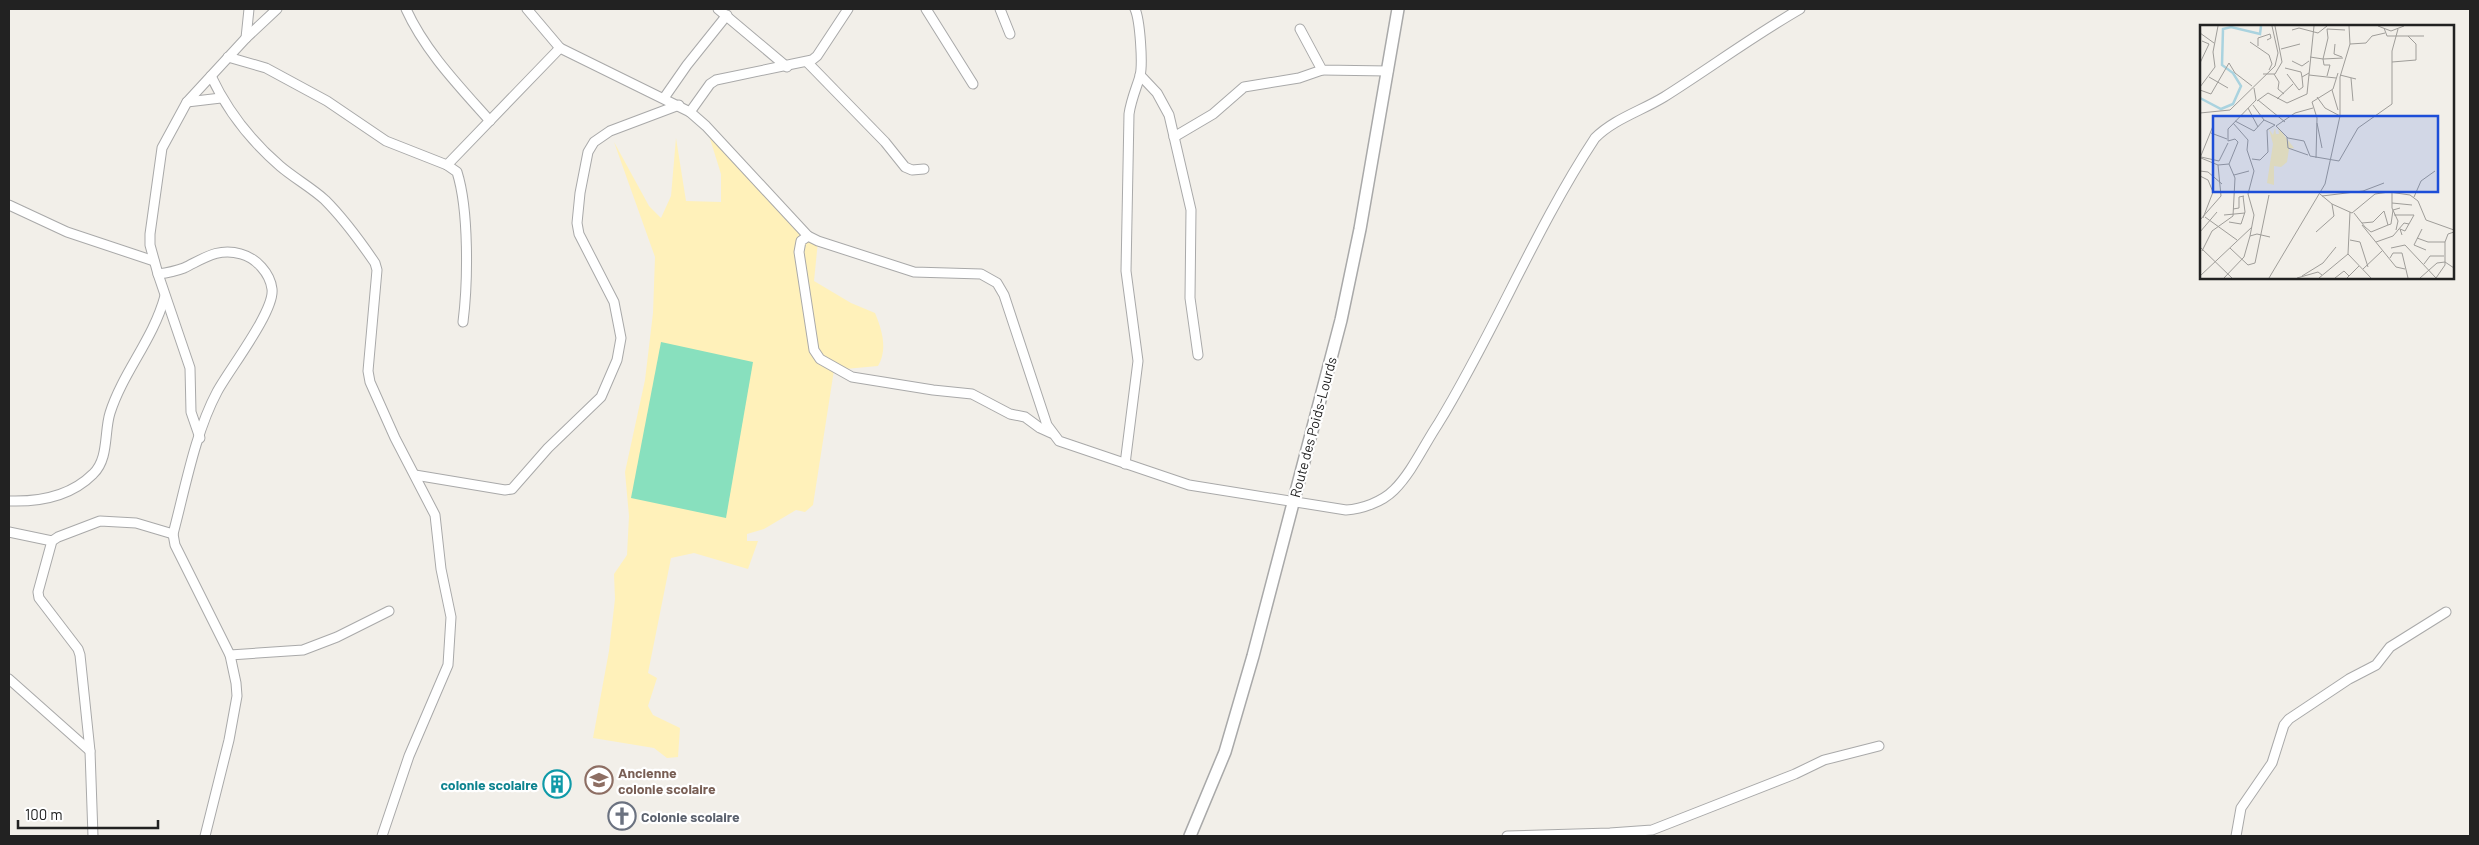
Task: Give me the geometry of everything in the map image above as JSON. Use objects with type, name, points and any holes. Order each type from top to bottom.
[{"type":"street","points":[[246,38],[249,9]]},
{"type":"street","points":[[200,438],[191,412],[190,368],[154,261],[150,234],[159,160],[162,148],[187,102],[246,38],[277,9]]},
{"type":"street","points":[[406,9],[414,27],[454,81],[490,121]]},
{"type":"street","points":[[527,9],[560,48],[690,112],[706,126],[808,236],[818,241],[914,272],[981,274],[996,283],[1004,295],[1032,382],[1052,433],[1059,441],[1209,490],[1346,510],[1354,510],[1384,498],[1395,489],[1473,365],[1523,264],[1595,138],[1612,124],[1663,97],[1800,9]]},
{"type":"street","points":[[718,9],[728,15],[787,67]]},
{"type":"street","points":[[690,112],[696,101],[716,80],[787,67],[807,62],[817,56],[848,9]]},
{"type":"street","points":[[926,9],[972,84]]},
{"type":"street","points":[[1000,9],[1010,34]]},
{"type":"street","points":[[1125,464],[1138,361],[1126,271],[1128,141],[1131,99],[1140,75],[1139,25],[1136,9]]},
{"type":"street","name":"Route des Poids-Lourds","points":[[1190,836],[1225,752],[1254,656],[1349,286],[1398,9]]},
{"type":"street","points":[[664,98],[687,65],[728,15]]},
{"type":"street","points":[[1300,29],[1322,70]]},
{"type":"street","points":[[447,165],[560,48]]},
{"type":"street","points":[[228,57],[266,68],[326,101],[386,141],[447,165],[457,172],[464,217],[467,280],[463,322]]},
{"type":"street","points":[[807,62],[885,142],[905,167],[912,170],[924,169]]},
{"type":"street","points":[[1174,137],[1213,114],[1244,86],[1299,78],[1322,70],[1388,71]]},
{"type":"street","points":[[1140,75],[1164,103],[1191,210],[1190,298],[1198,355]]},
{"type":"street","points":[[211,76],[221,98],[270,156],[324,199],[336,211],[375,263],[377,270],[368,376],[395,438],[437,522],[441,569],[451,617],[450,658],[409,756],[382,836]]},
{"type":"street","points":[[187,102],[221,98]]},
{"type":"street","points":[[415,475],[505,490],[512,489],[548,448],[601,397],[617,360],[621,338],[614,302],[579,234],[577,223],[580,193],[588,152],[600,137],[679,105]]},
{"type":"street","points":[[9,205],[67,232],[154,261]]},
{"type":"street","points":[[808,236],[801,241],[798,252],[814,350],[820,359],[852,377],[933,390],[972,394],[1010,414],[1025,417],[1040,428],[1052,433]]},
{"type":"street","points":[[158,274],[183,268],[209,254],[235,252],[248,256],[261,266],[272,289],[260,322],[217,392],[200,438],[173,534],[175,545],[230,655],[236,682],[237,696],[205,836]]},
{"type":"street","points":[[9,502],[45,499],[65,493],[95,472],[104,451],[111,410],[135,361],[155,327],[165,296]]},
{"type":"street","points":[[93,836],[90,751],[78,649],[39,598],[38,592],[52,541],[58,537],[100,521],[136,523],[173,534]]},
{"type":"street","points":[[9,532],[52,541]]},
{"type":"street","points":[[230,655],[303,650],[337,637],[389,610]]},
{"type":"street","points":[[2236,836],[2241,808],[2272,763],[2284,725],[2289,719],[2349,678],[2376,665],[2390,647],[2446,612]]},
{"type":"street","points":[[9,679],[90,751]]},
{"type":"street","points":[[1507,836],[1652,830],[1795,774],[1824,760],[1879,746]]},
{"type":"sand","points":[[706,126],[818,241],[814,281],[851,303],[875,313],[882,333],[883,353],[878,366],[834,370],[813,505],[805,512],[796,510],[764,529],[747,534],[747,541],[758,541],[748,569],[694,553],[671,558],[648,673],[657,678],[648,706],[653,715],[680,728],[678,757],[667,758],[654,748],[593,738],[609,651],[615,599],[614,574],[627,555],[629,516],[625,472],[645,380],[653,313],[655,257],[614,142],[649,206],[661,218],[671,196],[676,138],[686,201],[721,202],[721,174]]},
{"type":"green space","points":[[661,342],[753,362],[726,518],[631,498]]},
{"type":"place","name":"Ancienne colonie scolaire","points":[[599,780]]},
{"type":"place","name":"colonie scolaire","points":[[557,784]]},
{"type":"place","name":"Colonie scolaire","points":[[622,816]]}]
